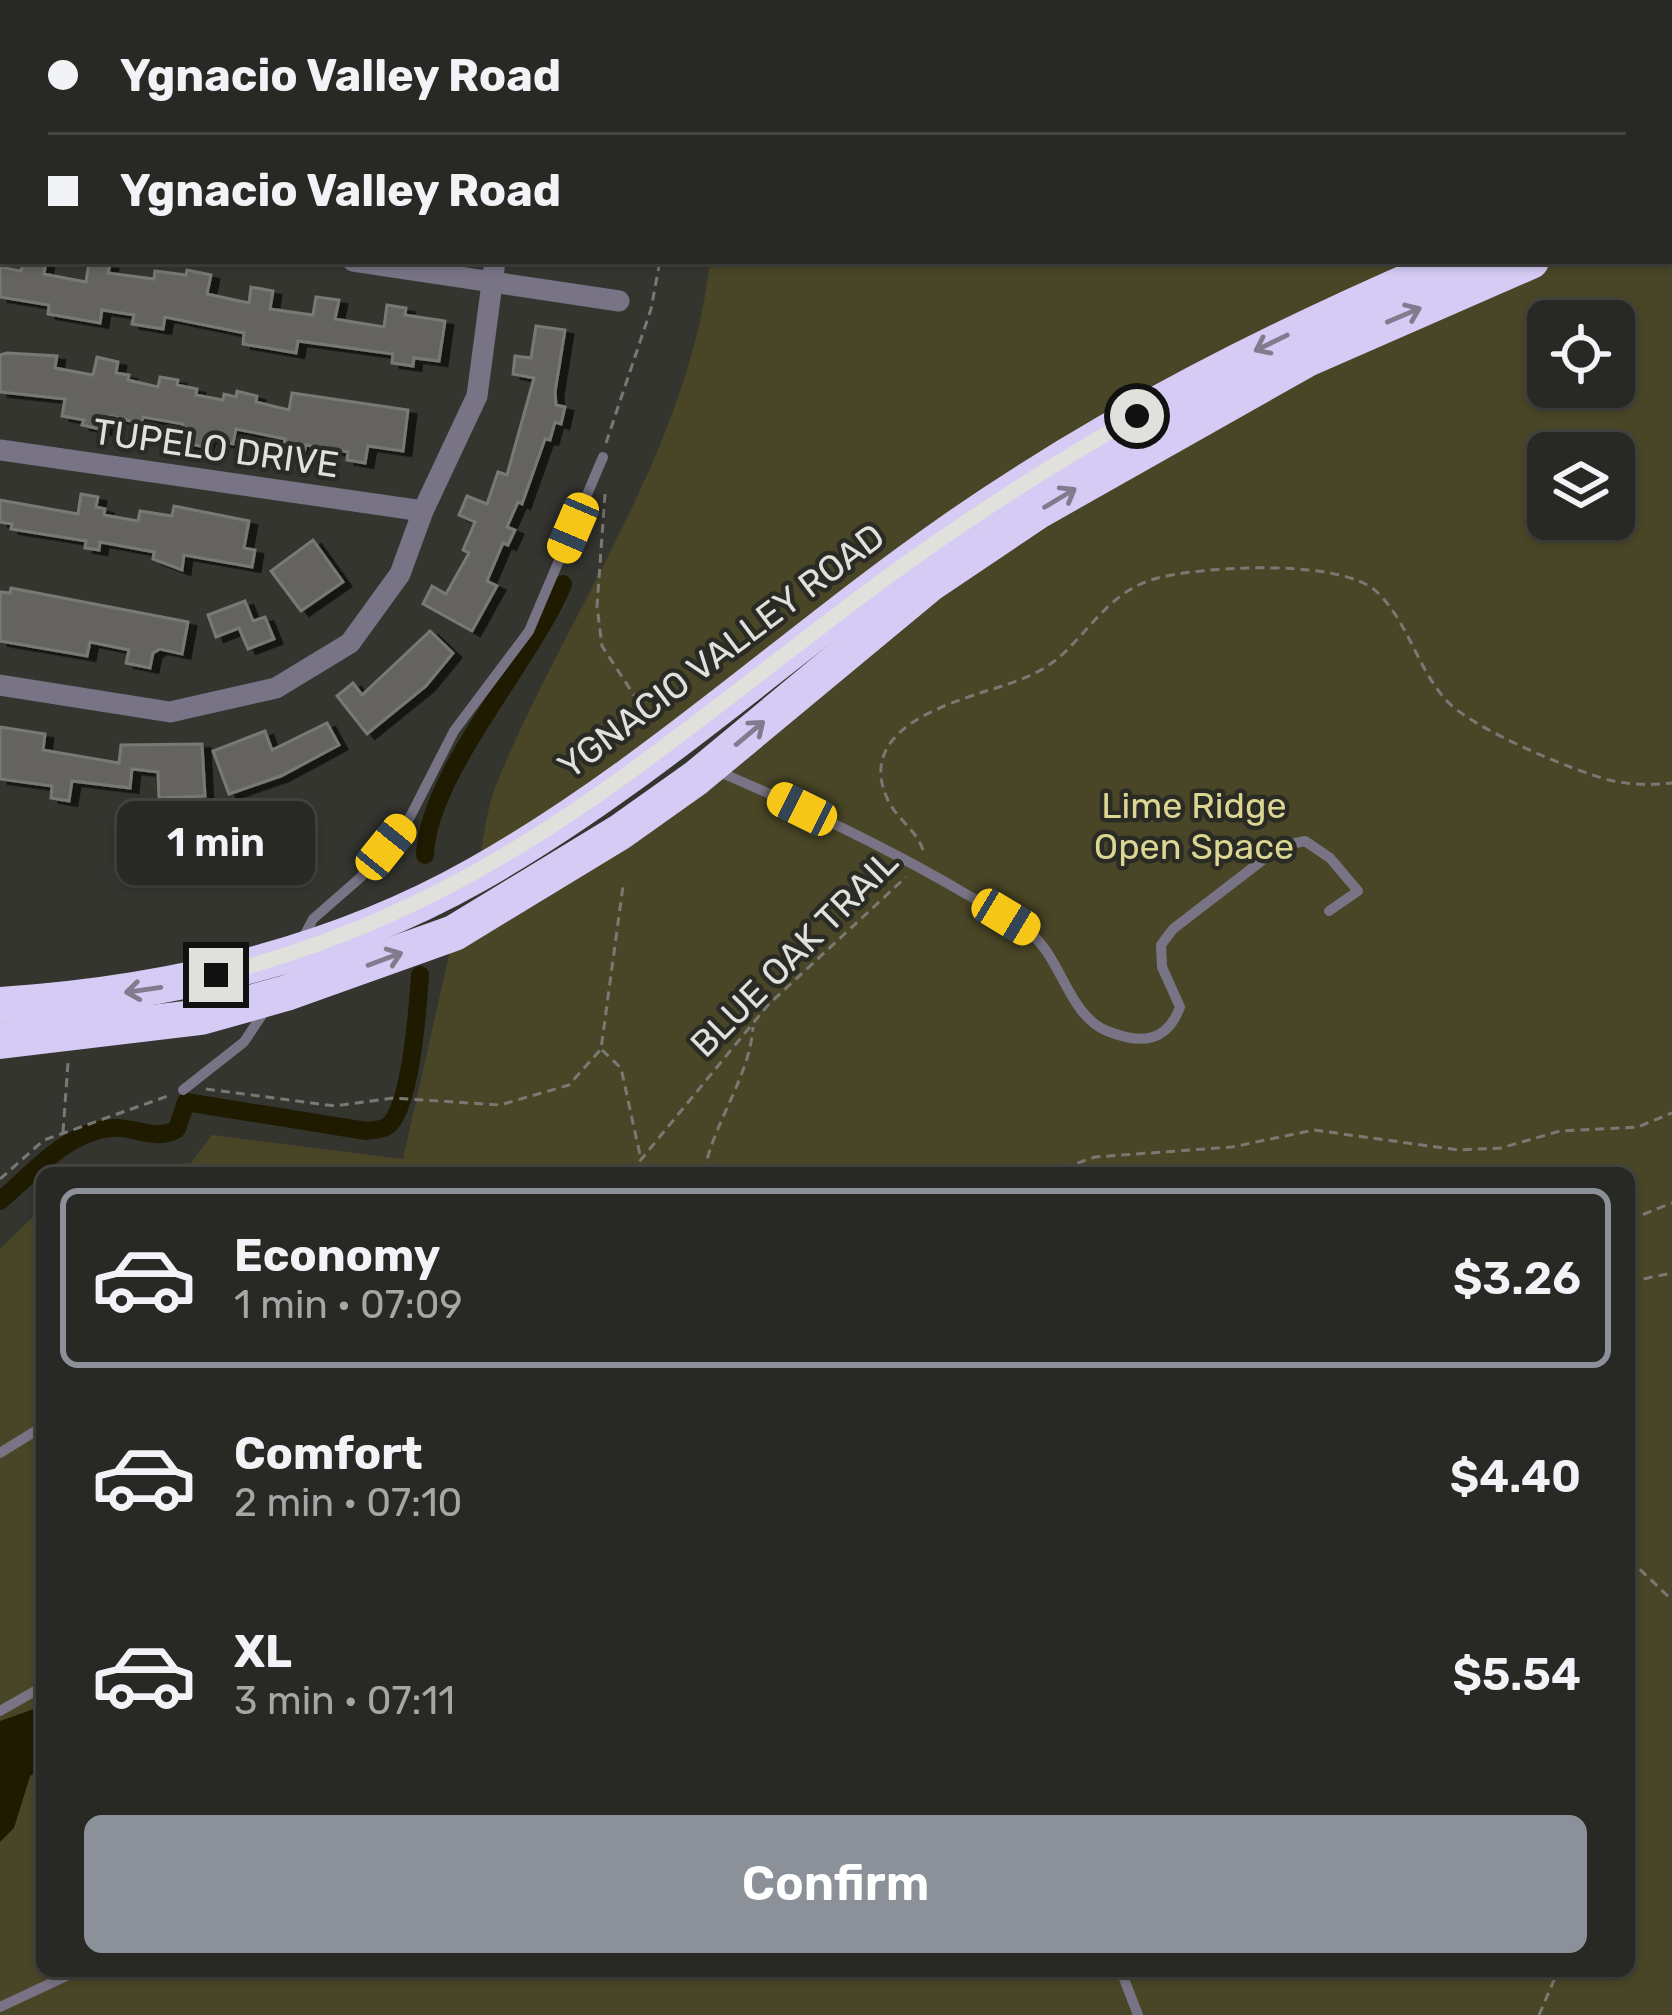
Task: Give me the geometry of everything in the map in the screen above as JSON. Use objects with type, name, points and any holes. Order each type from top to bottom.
[{"type":"highway","name":"YGNACIO VALLEY ROAD","points":[[0,1041],[201,1016],[477,875],[599,799],[857,599],[1069,455],[1270,343],[1447,264]]},
{"type":"highway","name":"YGNACIO VALLEY ROAD","points":[[0,1005],[286,974],[454,933],[620,832],[709,767],[931,583],[1054,501],[1307,359],[1524,264]]},
{"type":"street","points":[[400,264],[494,270],[619,302]]},
{"type":"street","points":[[0,685],[170,712],[276,688],[350,643],[400,574],[423,511],[477,396],[494,270]]},
{"type":"street","name":"TUPELO DRIVE","points":[[0,451],[423,511]]},
{"type":"lane","points":[[183,1090],[244,1042],[313,919],[362,877],[410,817],[454,731],[529,631],[604,457]]},
{"type":"lane","points":[[709,767],[918,866],[1027,929],[1047,948],[1077,1006],[1102,1029],[1133,1039],[1157,1039],[1172,1028],[1180,1006],[1162,967],[1161,945],[1173,929],[1281,846],[1305,841],[1330,858],[1358,891],[1329,910]]},
{"type":"lane","points":[[0,1454],[36,1430]]},
{"type":"lane","points":[[0,1711],[36,1690]]},
{"type":"lane","points":[[0,2007],[64,1977]]},
{"type":"lane","points":[[1123,1977],[1138,2015]]},
{"type":"path","points":[[645,712],[602,646],[597,606],[607,521],[604,457],[651,309],[659,264]]},
{"type":"path","name":"BLUE OAK TRAIL","points":[[633,1167],[768,1005],[918,866],[923,848],[886,798],[884,758],[893,739],[928,710],[1029,678],[1062,655],[1096,616],[1130,589],[1157,578],[1304,567],[1349,574],[1375,589],[1402,622],[1423,667],[1462,714],[1606,779],[1672,784]]},
{"type":"path","points":[[0,1179],[44,1140],[183,1090],[335,1106],[393,1098],[500,1105],[535,1099],[569,1085],[601,1049],[623,886]]},
{"type":"path","points":[[706,1167],[722,1112],[752,1051],[753,1025]]},
{"type":"path","points":[[63,1133],[69,1036]]},
{"type":"path","points":[[601,1049],[621,1068],[640,1155]]},
{"type":"path","points":[[1066,1167],[1095,1157],[1232,1147],[1315,1130],[1410,1145],[1501,1148],[1560,1130],[1638,1127],[1672,1113]]},
{"type":"path","points":[[1635,1218],[1672,1203]]},
{"type":"path","points":[[1635,1281],[1672,1273]]},
{"type":"path","points":[[1635,1565],[1672,1600]]},
{"type":"path","points":[[1539,2015],[1555,1977]]},
{"type":"green space","points":[[709,264],[1448,264],[1270,343],[477,875],[496,785],[652,465],[698,331]]},
{"type":"green space","name":"Lime Ridge Open Space","points":[[1525,264],[1672,264],[1672,2015],[0,2015],[0,1249],[36,1214],[36,1977],[1635,1977],[1635,1167],[146,1167],[191,1163],[212,1135],[403,1159],[454,933],[1038,511]]},
{"type":"shaded area","points":[[36,1709],[36,1772],[30,1776],[14,1828],[0,1842],[0,1721]]},
{"type":"building","points":[[22,264],[46,264],[44,274],[86,282],[89,264],[110,265],[108,273],[154,279],[155,271],[186,275],[187,270],[211,275],[207,294],[249,303],[251,287],[273,291],[270,309],[313,315],[316,297],[339,300],[335,319],[384,327],[387,305],[406,308],[405,315],[445,321],[439,361],[414,358],[413,366],[392,363],[393,354],[298,341],[296,353],[243,344],[244,333],[165,317],[163,329],[132,324],[134,315],[102,310],[100,323],[48,314],[49,305],[0,297],[0,267],[21,271]]},
{"type":"building","points":[[536,326],[565,330],[555,392],[556,405],[565,407],[561,424],[555,422],[550,440],[545,439],[522,504],[518,502],[507,527],[515,530],[508,545],[503,543],[487,581],[497,586],[472,631],[423,604],[432,586],[446,594],[469,553],[463,550],[475,522],[459,515],[467,496],[487,504],[498,472],[507,475],[534,378],[513,374],[515,356],[531,358]]},
{"type":"building","points":[[0,355],[57,356],[55,368],[93,375],[97,357],[118,362],[116,373],[129,375],[128,380],[158,387],[160,377],[178,380],[177,385],[197,389],[196,395],[223,400],[224,394],[236,397],[237,391],[257,396],[256,402],[289,410],[292,393],[408,410],[403,451],[368,446],[365,463],[347,460],[348,452],[306,445],[304,453],[283,450],[285,439],[236,429],[233,444],[207,438],[205,447],[180,442],[183,424],[143,417],[142,424],[110,416],[107,431],[82,425],[84,420],[62,416],[65,399],[0,392]]},
{"type":"building","points":[[81,494],[98,497],[96,507],[105,509],[104,515],[138,521],[140,511],[172,516],[174,506],[249,521],[244,548],[255,550],[252,567],[184,555],[182,570],[153,559],[154,552],[100,542],[99,550],[85,548],[86,541],[11,529],[12,524],[0,522],[0,500],[78,514]]},
{"type":"building","points":[[313,540],[343,582],[301,611],[271,571]]},
{"type":"building","points":[[11,588],[188,622],[182,654],[160,649],[153,653],[150,668],[126,663],[129,650],[90,642],[87,656],[0,641],[0,592],[10,593]]},
{"type":"building","points":[[245,601],[253,621],[265,617],[274,639],[248,649],[239,628],[216,637],[208,615]]},
{"type":"building","points":[[430,631],[453,653],[426,686],[367,734],[337,696],[353,683],[362,695]]},
{"type":"building","points":[[327,723],[339,745],[281,776],[229,794],[213,751],[265,731],[272,750]]},
{"type":"building","points":[[0,727],[45,734],[43,750],[119,763],[121,745],[202,744],[205,796],[159,798],[158,772],[132,769],[130,788],[72,781],[69,801],[51,798],[52,786],[0,779]]},
{"type":"waterway","points":[[425,855],[443,789],[563,584]]},
{"type":"waterway","points":[[39,1167],[65,1145],[96,1131],[120,1128],[169,1133],[177,1129],[186,1102],[366,1131],[386,1127],[395,1118],[407,1081],[420,975]]},
{"type":"waterway","points":[[0,1201],[36,1169]]},
{"type":"route","points":[[216,975],[405,912],[477,875],[599,799],[955,528],[1137,416]]}]
